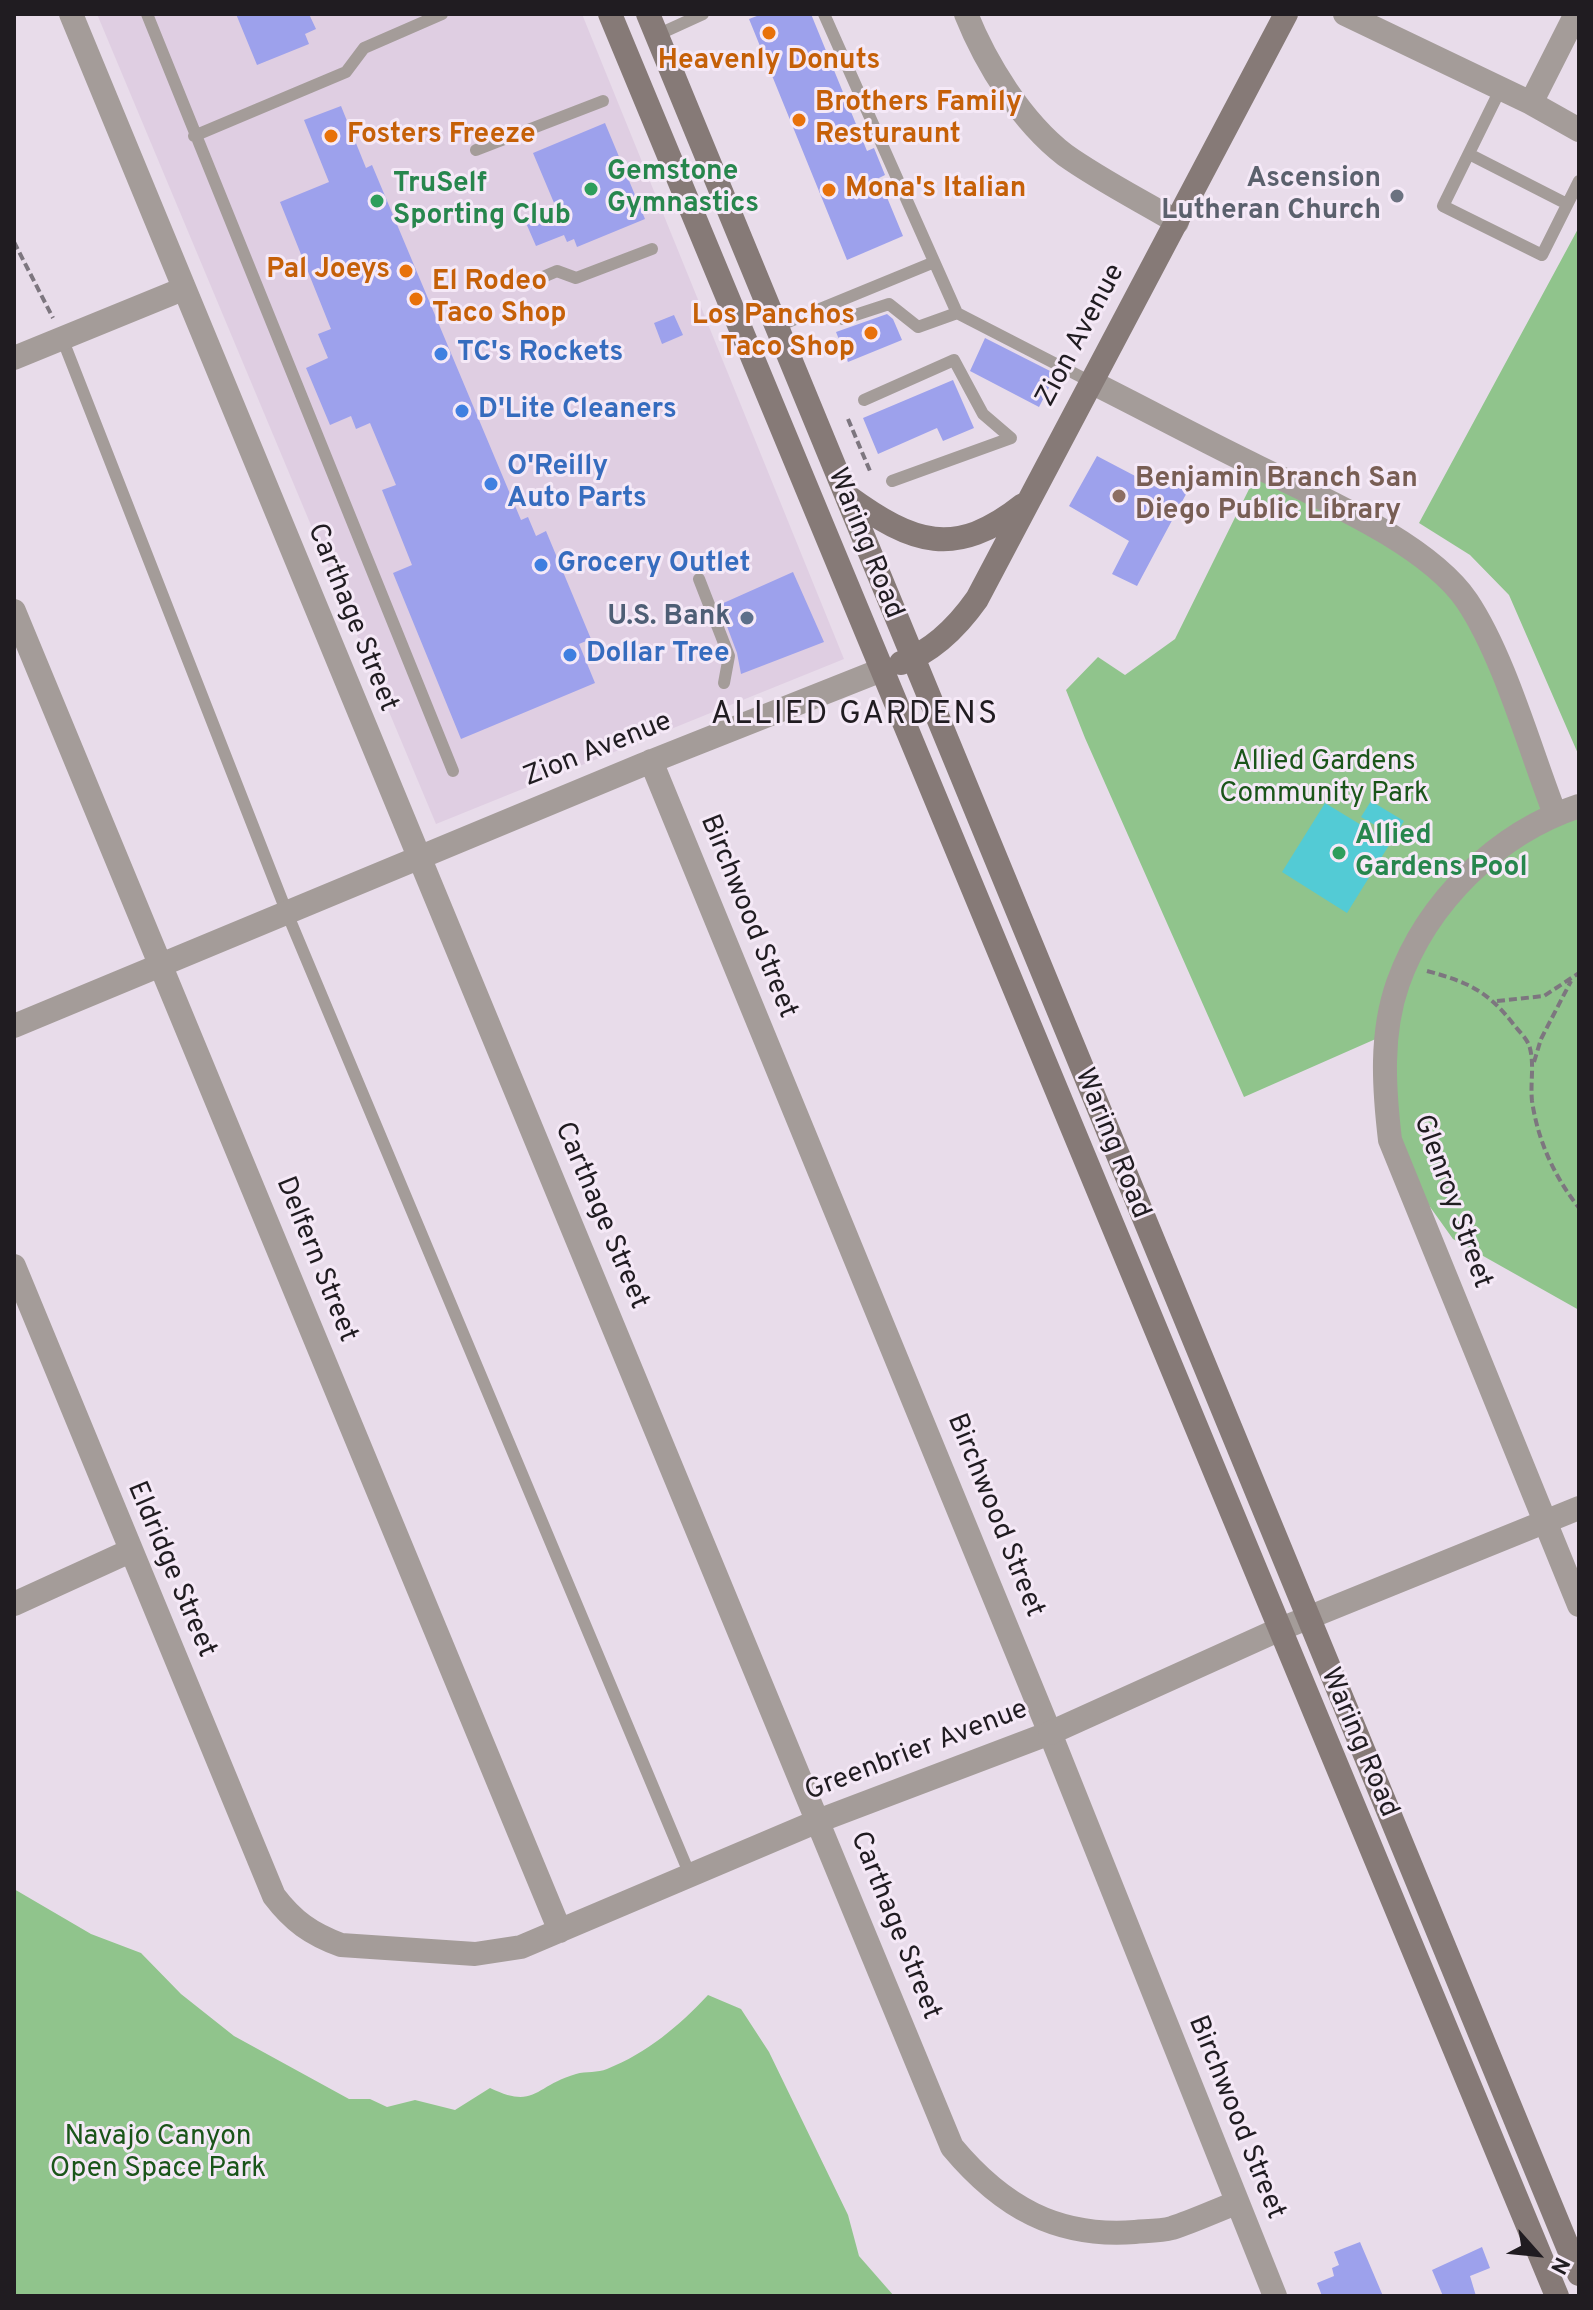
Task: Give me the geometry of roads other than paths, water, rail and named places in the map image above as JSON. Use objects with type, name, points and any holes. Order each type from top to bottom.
[{"type":"main road","name":"Waring Road","points":[[610,14],[884,669],[1278,1630],[1557,2296]]},
{"type":"main road","name":"Zion Avenue","points":[[884,669],[914,658],[957,627],[977,599],[1286,14]]},
{"type":"main road","name":"Waring Road","points":[[652,24],[1579,2274]]},
{"type":"main road","points":[[847,496],[894,527],[924,539],[949,541],[993,527],[1028,501]]},
{"type":"street","name":"Carthage Street","points":[[71,14],[952,2147],[967,2165],[1018,2208],[1050,2224],[1104,2234],[1170,2229],[1236,2203]]},
{"type":"street","points":[[966,14],[974,34],[1026,117],[1064,154],[1177,222]]},
{"type":"street","points":[[1345,14],[1531,103],[1579,130]]},
{"type":"street","points":[[1531,103],[1576,14]]},
{"type":"street","points":[[14,358],[183,289]]},
{"type":"street","points":[[1091,382],[1311,494],[1418,553],[1440,570],[1466,599],[1485,633],[1555,814],[1579,806]]},
{"type":"street","name":"Delfern Street","points":[[14,611],[560,1931]]},
{"type":"street","name":"Zion Avenue","points":[[14,1026],[651,761],[884,669]]},
{"type":"street","name":"Birchwood Street","points":[[651,761],[1050,1733],[1275,2296]]},
{"type":"street","name":"Glenroy Street","points":[[1555,814],[1490,853],[1432,916],[1398,983],[1387,1034],[1383,1086],[1390,1140],[1579,1605]]},
{"type":"street","name":"Eldridge Street","points":[[14,1266],[274,1896]]},
{"type":"street","name":"Greenbrier Avenue","points":[[274,1896],[290,1918],[308,1931],[341,1945],[475,1954],[521,1947],[818,1821],[1050,1733],[1278,1630],[1579,1508]]},
{"type":"street","points":[[14,1604],[130,1551]]},
{"type":"lane","points":[[147,14],[453,771]]},
{"type":"lane","points":[[194,136],[346,72],[364,48],[420,18],[442,14]]},
{"type":"lane","points":[[652,24],[703,14]]},
{"type":"lane","points":[[824,14],[932,263],[957,313],[1091,382]]},
{"type":"lane","points":[[1500,90],[1443,206],[1542,255],[1579,181]]},
{"type":"lane","points":[[476,150],[603,101]]},
{"type":"lane","points":[[1469,154],[1567,204]]},
{"type":"lane","points":[[529,283],[557,271],[576,278],[652,249]]},
{"type":"lane","points":[[776,327],[932,263]]},
{"type":"lane","points":[[827,306],[843,319],[889,304],[918,327],[957,313]]},
{"type":"lane","points":[[62,338],[287,913],[690,1875]]},
{"type":"lane","points":[[864,400],[954,360],[983,414],[1011,438],[892,481]]},
{"type":"lane","points":[[699,579],[729,656],[724,683]]},
{"type":"water","name":"Allied Gardens Pool","points":[[1371,801],[1404,821],[1347,913],[1282,872],[1325,803],[1376,834],[1380,828],[1361,817]]},
{"type":"place","name":"Heavenly Donuts","points":[[769,33]]},
{"type":"place","name":"Brothers Family Resturaunt","points":[[799,120]]},
{"type":"place","name":"Fosters Freeze","points":[[331,136]]},
{"type":"place","name":"Gemstone Gymnastics","points":[[591,189]]},
{"type":"place","name":"Mona's Italian","points":[[829,190]]},
{"type":"place","name":"Ascension Lutheran Church","points":[[1397,196]]},
{"type":"place","name":"TruSelf Sporting Club","points":[[377,201]]},
{"type":"place","name":"Pal Joeys","points":[[406,271]]},
{"type":"place","name":"El Rodeo Taco Shop","points":[[416,299]]},
{"type":"place","name":"Los Panchos Taco Shop","points":[[871,333]]},
{"type":"place","name":"TC's Rockets","points":[[441,354]]},
{"type":"place","name":"D'Lite Cleaners","points":[[462,411]]},
{"type":"place","name":"O'Reilly Auto Parts","points":[[491,484]]},
{"type":"place","name":"Benjamin Branch San Diego Public Library","points":[[1119,496]]},
{"type":"place","name":"Grocery Outlet","points":[[541,565]]},
{"type":"place","name":"U.S. Bank","points":[[747,618]]},
{"type":"place","name":"Dollar Tree","points":[[570,655]]},
{"type":"place","name":"Allied Gardens Pool","points":[[1339,853]]},
{"type":"district","name":"ALLIED GARDENS","points":[[855,717]]},
{"type":"park label","name":"Allied Gardens Community Park","points":[[1324,779]]},
{"type":"park label","name":"Navajo Canyon Open Space Park","points":[[158,2154]]}]
